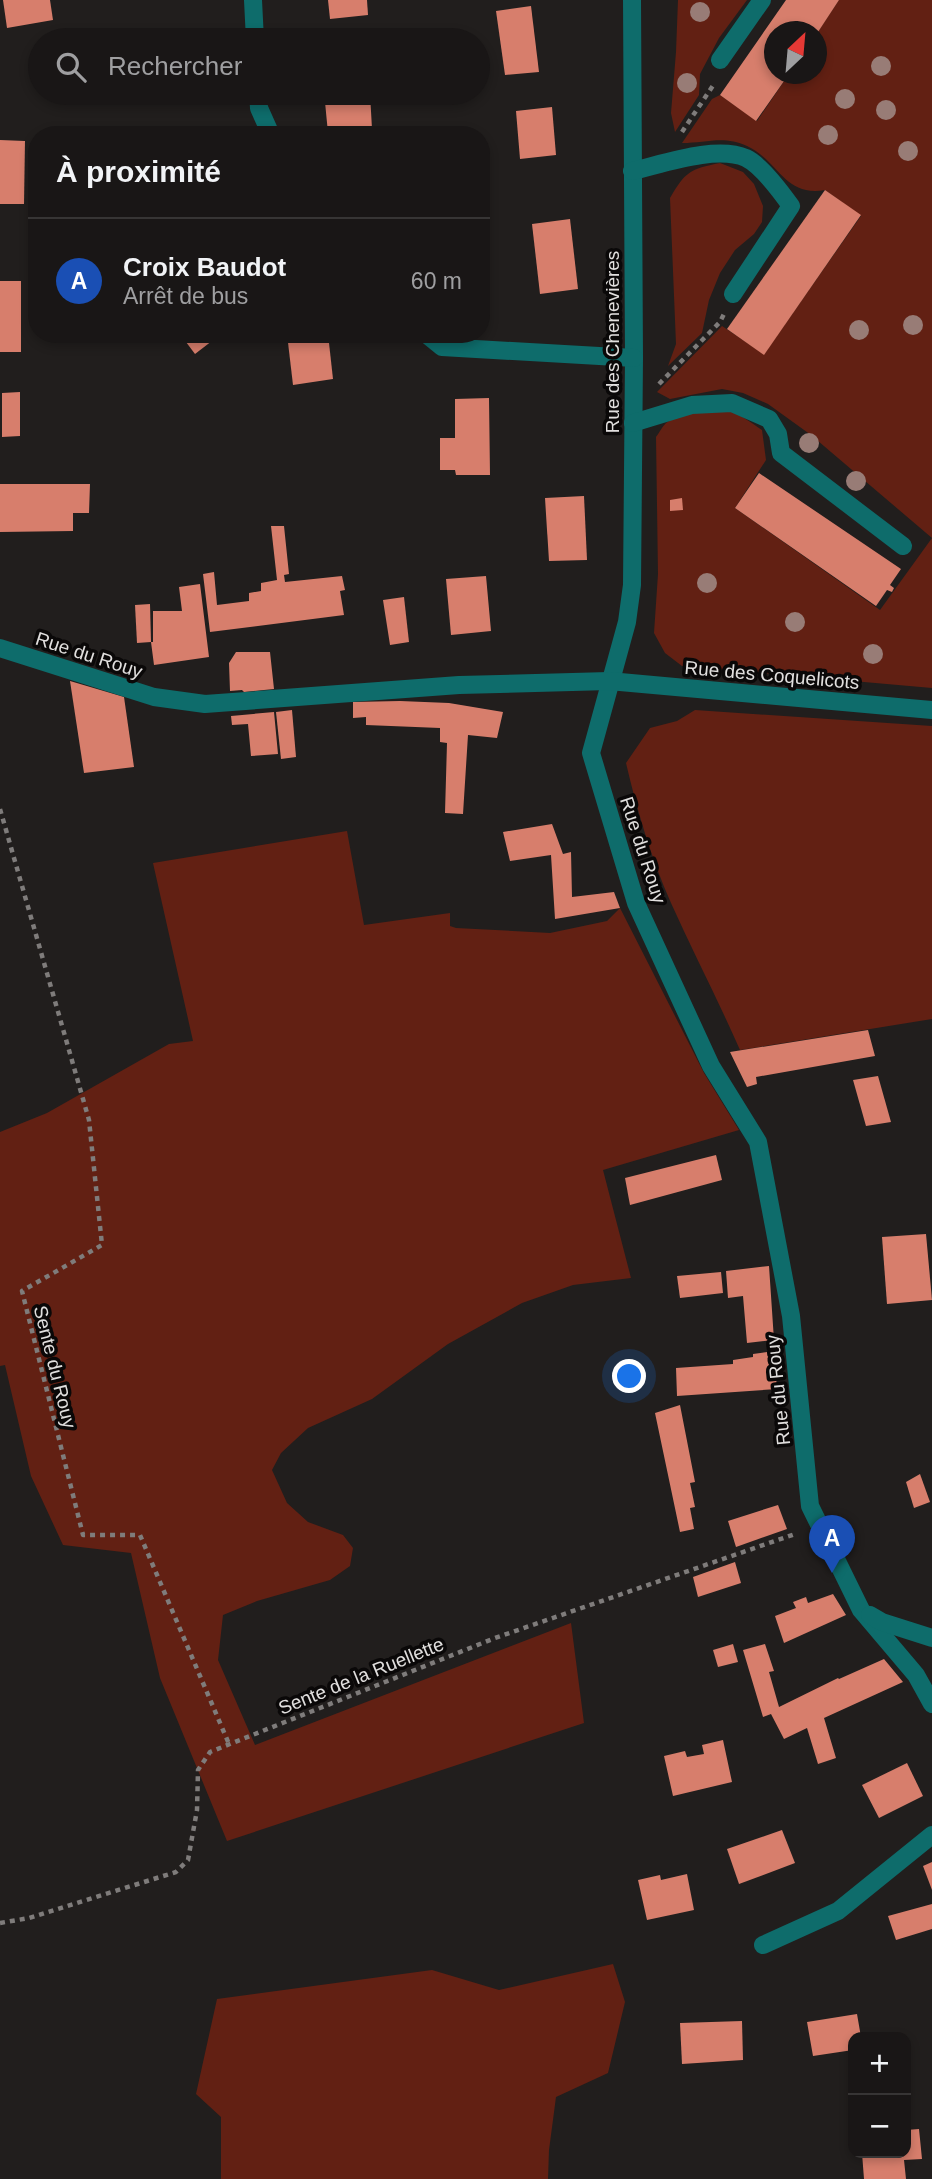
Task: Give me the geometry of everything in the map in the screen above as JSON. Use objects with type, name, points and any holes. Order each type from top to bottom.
[{"type":"street","points":[[253,0],[254,28]]},
{"type":"street","name":"Rue des Chenevières","points":[[609,681],[627,622],[632,585],[632,0]]},
{"type":"street","points":[[720,60],[762,0]]},
{"type":"street","points":[[259,105],[267,126]]},
{"type":"street","points":[[632,171],[717,152],[747,158],[773,182],[791,206],[733,294]]},
{"type":"street","points":[[437,343],[442,347],[634,358]]},
{"type":"street","points":[[633,423],[692,405],[732,402],[769,419],[778,434],[781,453],[903,546]]},
{"type":"street","name":"Rue du Rouy","points":[[0,648],[154,697],[205,704],[459,685],[609,681],[591,754],[636,903],[711,1066],[758,1142],[792,1317],[810,1506],[861,1610],[916,1675],[932,1704]]},
{"type":"street","name":"Rue des Coquelicots","points":[[609,681],[932,710]]},
{"type":"street","points":[[861,1610],[882,1622],[932,1638]]},
{"type":"street","points":[[763,1945],[838,1911],[932,1835]]},
{"type":"path","points":[[677,140],[708,96]]},
{"type":"path","points":[[653,389],[720,322]]},
{"type":"path","name":"Sente du Rouy","points":[[0,809],[89,1120],[102,1245],[22,1291],[83,1535],[140,1535],[229,1744]]},
{"type":"path","name":"Sente de la Ruellette","points":[[0,1923],[29,1918],[176,1872],[188,1860],[197,1810],[198,1770],[210,1752],[495,1639],[819,1524]]},
{"type":"shaded area","points":[[678,0],[747,0],[719,38],[700,74],[699,95],[675,132],[671,113]]},
{"type":"shaded area","points":[[839,0],[932,0],[932,538],[811,435],[768,404],[743,393],[722,389],[670,399],[657,392],[722,326],[764,354],[861,216],[825,190],[811,191],[791,183],[758,152],[747,146],[723,140],[682,143],[712,99],[720,95],[757,121],[782,84],[827,84],[825,21]]},
{"type":"shaded area","points":[[720,163],[743,172],[754,184],[763,206],[762,222],[754,234],[735,250],[720,273],[709,300],[702,333],[668,366],[676,344],[670,198],[689,173]]},
{"type":"shaded area","points":[[713,410],[736,414],[762,430],[766,460],[735,508],[880,610],[932,538],[932,688],[682,666],[665,653],[654,633],[658,574],[656,437],[671,420],[687,414]]},
{"type":"shaded area","points":[[695,710],[932,726],[932,1019],[740,1050],[664,886],[645,834],[626,763],[650,728],[677,721]]},
{"type":"shaded area","points":[[347,831],[364,925],[450,913],[450,926],[456,928],[550,933],[607,921],[620,908],[704,1073],[739,1130],[603,1170],[631,1278],[573,1285],[522,1303],[448,1344],[372,1399],[308,1428],[281,1453],[272,1470],[287,1503],[308,1522],[343,1535],[353,1548],[350,1566],[330,1580],[257,1601],[223,1615],[218,1660],[255,1745],[571,1623],[584,1723],[227,1841],[160,1678],[131,1553],[63,1545],[31,1476],[5,1365],[0,1366],[0,1132],[47,1113],[169,1044],[193,1041],[153,863]]},
{"type":"shaded area","points":[[613,1964],[625,2002],[608,2073],[556,2097],[548,2179],[221,2179],[221,2117],[196,2094],[217,1999],[432,1970],[499,1990]]},
{"type":"building","points":[[3,0],[50,0],[53,20],[7,28]]},
{"type":"building","points":[[328,0],[367,0],[368,15],[330,19]]},
{"type":"building","points":[[786,0],[839,0],[825,21],[771,21]]},
{"type":"building","points":[[531,6],[539,72],[505,75],[496,11]]},
{"type":"building","points":[[764,32],[764,84],[782,84],[756,121],[720,95]]},
{"type":"building","points":[[325,105],[371,105],[372,126],[327,126]]},
{"type":"building","points":[[552,107],[556,155],[520,159],[516,111]]},
{"type":"building","points":[[0,140],[25,141],[24,204],[0,204]]},
{"type":"building","points":[[825,190],[861,215],[764,355],[727,329]]},
{"type":"building","points":[[570,219],[578,289],[540,294],[532,224]]},
{"type":"building","points":[[0,281],[21,281],[21,352],[0,352]]},
{"type":"building","points":[[187,343],[209,343],[195,354]]},
{"type":"building","points":[[288,343],[329,343],[333,379],[293,385]]},
{"type":"building","points":[[20,392],[20,436],[2,437],[2,393]]},
{"type":"building","points":[[489,398],[490,475],[456,475],[455,470],[440,470],[440,438],[455,438],[455,399]]},
{"type":"building","points":[[759,473],[901,569],[890,585],[894,588],[892,592],[887,590],[876,606],[735,508]]},
{"type":"building","points":[[0,484],[90,484],[89,513],[73,513],[73,531],[0,532]]},
{"type":"building","points":[[584,496],[587,560],[549,561],[545,498]]},
{"type":"building","points":[[682,498],[683,510],[670,511],[670,500]]},
{"type":"building","points":[[271,526],[284,526],[289,574],[284,575],[285,582],[342,576],[345,590],[340,591],[344,615],[210,632],[203,574],[214,572],[217,605],[249,601],[249,593],[261,591],[261,583],[277,580]]},
{"type":"building","points":[[486,576],[491,631],[451,635],[446,579]]},
{"type":"building","points":[[200,584],[209,657],[154,665],[151,642],[153,611],[182,611],[179,587]]},
{"type":"building","points":[[404,597],[409,642],[390,645],[383,600]]},
{"type":"building","points":[[150,604],[151,642],[137,643],[135,605]]},
{"type":"building","points":[[236,652],[270,652],[274,689],[230,691],[229,663]]},
{"type":"building","points":[[70,681],[124,697],[134,767],[84,773]]},
{"type":"building","points":[[353,702],[449,703],[503,712],[497,738],[468,735],[463,814],[445,813],[447,743],[440,742],[440,728],[366,725],[366,717],[353,718]]},
{"type":"building","points":[[292,710],[296,757],[281,759],[276,712]]},
{"type":"building","points":[[274,712],[278,754],[251,756],[248,724],[232,725],[231,716]]},
{"type":"building","points":[[552,824],[563,854],[571,852],[572,897],[614,892],[620,908],[555,919],[551,855],[510,861],[503,832]]},
{"type":"building","points":[[868,1030],[875,1056],[756,1077],[757,1084],[747,1087],[730,1052]]},
{"type":"building","points":[[878,1076],[891,1122],[866,1126],[853,1080]]},
{"type":"building","points":[[716,1155],[722,1180],[630,1205],[625,1178]]},
{"type":"building","points":[[926,1234],[932,1300],[887,1304],[882,1237]]},
{"type":"building","points":[[769,1266],[774,1340],[747,1343],[743,1296],[728,1298],[726,1271]]},
{"type":"building","points":[[721,1272],[723,1293],[680,1298],[677,1276]]},
{"type":"building","points":[[774,1351],[777,1389],[677,1396],[676,1368],[733,1364],[733,1360]]},
{"type":"building","points":[[680,1405],[695,1482],[690,1483],[695,1507],[690,1508],[694,1529],[680,1532],[655,1413]]},
{"type":"building","points":[[920,1474],[930,1502],[914,1508],[906,1482]]},
{"type":"building","points":[[778,1505],[787,1529],[736,1547],[728,1521]]},
{"type":"building","points":[[735,1562],[741,1583],[698,1597],[693,1577]]},
{"type":"building","points":[[833,1594],[846,1615],[784,1643],[775,1616],[796,1608],[793,1602],[806,1597],[808,1603]]},
{"type":"building","points":[[733,1644],[738,1662],[718,1667],[713,1650]]},
{"type":"building","points":[[765,1644],[774,1671],[769,1672],[779,1707],[884,1659],[903,1682],[824,1718],[836,1758],[818,1764],[807,1728],[784,1739],[771,1714],[763,1717],[743,1650]]},
{"type":"building","points":[[723,1740],[732,1782],[673,1796],[664,1756],[685,1751],[687,1757],[704,1754],[702,1745]]},
{"type":"building","points":[[907,1763],[923,1796],[879,1818],[862,1785]]},
{"type":"building","points":[[782,1830],[795,1863],[739,1884],[727,1849]]},
{"type":"building","points":[[932,1862],[932,1890],[923,1866]]},
{"type":"building","points":[[687,1874],[694,1910],[647,1920],[638,1880],[660,1875],[661,1880]]},
{"type":"building","points":[[932,1904],[932,1929],[896,1940],[888,1916]]},
{"type":"building","points":[[857,2014],[860,2032],[848,2032],[848,2051],[813,2056],[807,2022]]},
{"type":"building","points":[[742,2021],[743,2060],[682,2064],[680,2023]]},
{"type":"building","points":[[919,2129],[922,2159],[904,2160],[906,2179],[864,2179],[862,2158],[911,2158],[911,2130]]},
{"type":"place","name":"Croix Baudot","points":[[832,1573]]}]
